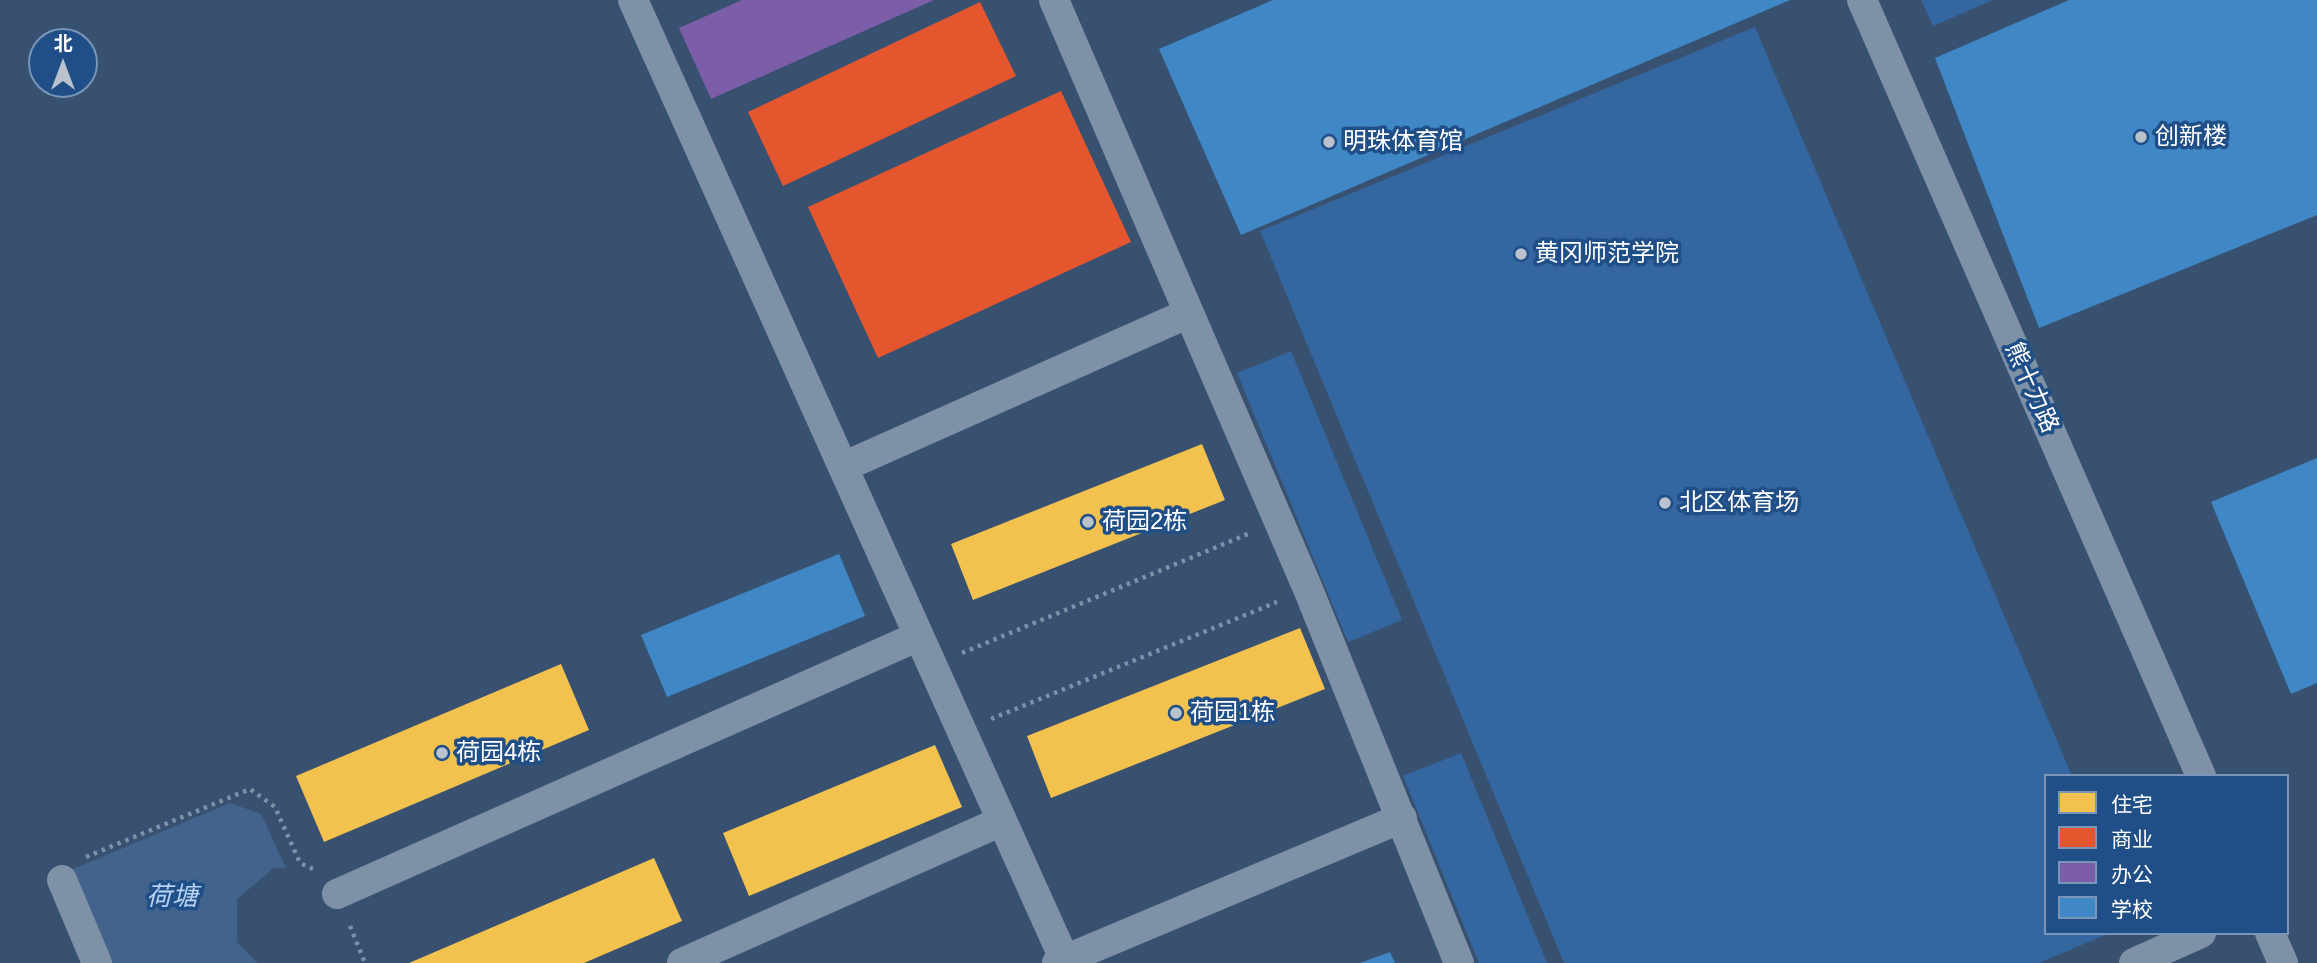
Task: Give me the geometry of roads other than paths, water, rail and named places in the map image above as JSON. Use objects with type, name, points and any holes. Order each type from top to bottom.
[{"type":"street","points":[[633,0],[1002,821],[1062,962],[1402,818]]},
{"type":"street","points":[[1054,0],[1308,589],[1459,963]]},
{"type":"street","name":"熊十力路","points":[[1862,0],[2200,774]]},
{"type":"street","points":[[843,467],[1189,313]]},
{"type":"street","points":[[337,894],[919,636]]},
{"type":"street","points":[[682,963],[1002,821]]},
{"type":"street","points":[[62,880],[97,963]]},
{"type":"street","points":[[2134,963],[2197,935]]},
{"type":"street","points":[[2271,935],[2283,963]]},
{"type":"water","name":"荷塘","points":[[230,803],[261,814],[286,868],[274,868],[237,899],[237,942],[257,963],[103,963],[66,872]]},
{"type":"place","name":"创新楼","points":[[2141,137]]},
{"type":"place","name":"明珠体育馆","points":[[1329,142]]},
{"type":"place","name":"黄冈师范学院","points":[[1521,254]]},
{"type":"place","name":"北区体育场","points":[[1665,503]]},
{"type":"place","name":"荷园2栋","points":[[1088,522]]},
{"type":"place","name":"荷园1栋","points":[[1176,713]]},
{"type":"place","name":"荷园4栋","points":[[442,753]]}]
